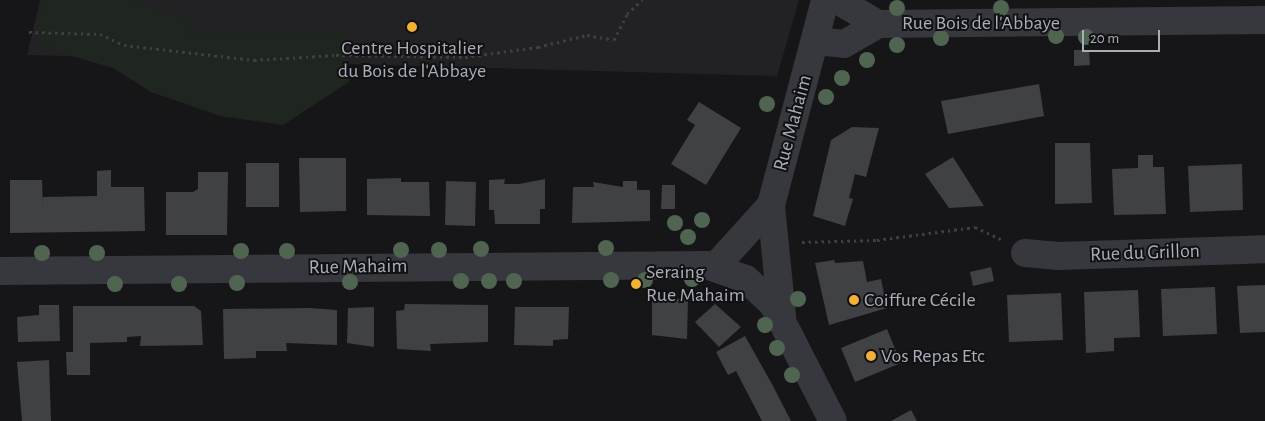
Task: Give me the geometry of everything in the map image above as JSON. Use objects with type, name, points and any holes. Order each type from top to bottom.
[{"type":"street","name":"Rue Mahaim","points":[[783,322],[771,205],[816,41],[825,0]]},
{"type":"street","name":"Rue Bois de l'Abbaye","points":[[837,0],[878,24]]},
{"type":"street","name":"Rue Bois de l'Abbaye","points":[[816,41],[844,44],[878,24],[1192,11],[1265,20]]},
{"type":"street","name":"Rue Mahaim","points":[[715,267],[771,205]]},
{"type":"street","name":"Rue du Grillon","points":[[1025,253],[1059,256],[1265,249]]},
{"type":"street","name":"Rue Mahaim","points":[[0,271],[676,264],[715,267],[762,290],[783,322],[833,421]]},
{"type":"path","points":[[29,32],[100,34],[124,45],[254,60],[336,55],[465,57],[538,47],[588,35],[614,40],[627,14],[642,0]]},
{"type":"path","points":[[774,239],[847,242],[975,227],[1025,253]]},
{"type":"shaded area","name":"Centre Hospitalier du Bois de l'Abbaye","points":[[40,0],[799,0],[777,76],[27,55]]},
{"type":"shaded area","points":[[43,0],[126,0],[190,20],[190,35],[348,32],[349,82],[283,125],[220,116],[151,92],[113,68],[55,51],[39,39],[37,26]]},
{"type":"building","points":[[1074,50],[1089,50],[1090,65],[1074,66]]},
{"type":"building","points":[[1039,84],[1044,116],[948,134],[941,101]]},
{"type":"building","points":[[699,102],[741,128],[706,185],[671,164],[695,125],[687,120]]},
{"type":"building","points":[[852,127],[879,128],[866,177],[855,174],[849,198],[853,199],[845,226],[813,216],[831,140]]},
{"type":"building","points":[[1055,143],[1090,143],[1092,203],[1055,204]]},
{"type":"building","points":[[1138,155],[1153,155],[1153,167],[1164,167],[1166,214],[1114,215],[1112,169],[1138,168]]},
{"type":"building","points":[[953,157],[984,206],[949,208],[925,174]]},
{"type":"building","points":[[299,158],[346,158],[346,211],[300,212]]},
{"type":"building","points":[[246,163],[279,163],[279,207],[246,207]]},
{"type":"building","points":[[1242,164],[1243,210],[1190,212],[1188,166]]},
{"type":"building","points":[[111,170],[111,187],[144,187],[145,231],[10,233],[10,180],[42,180],[43,206],[43,197],[97,196],[97,171]]},
{"type":"building","points":[[198,172],[228,172],[227,235],[166,235],[166,192],[193,192],[198,189]]},
{"type":"building","points":[[401,178],[401,182],[429,182],[430,216],[367,215],[367,179]]},
{"type":"building","points":[[505,179],[504,184],[519,184],[545,179],[545,209],[540,209],[540,224],[495,224],[494,210],[489,210],[489,180]]},
{"type":"building","points":[[446,181],[476,182],[475,226],[445,225]]},
{"type":"building","points":[[623,181],[637,181],[637,190],[650,190],[650,221],[572,223],[573,187],[594,187],[593,182],[623,187]]},
{"type":"building","points":[[662,185],[675,185],[675,209],[661,209]]},
{"type":"building","name":"Coiffure Cécile","points":[[834,260],[835,263],[863,261],[867,282],[881,279],[887,308],[829,325],[815,263]]},
{"type":"building","points":[[991,267],[994,281],[973,286],[970,272]]},
{"type":"building","points":[[1265,285],[1265,332],[1240,333],[1237,286]]},
{"type":"building","points":[[1215,287],[1217,334],[1163,336],[1161,289]]},
{"type":"building","points":[[1138,290],[1140,337],[1114,338],[1114,351],[1086,353],[1084,292]]},
{"type":"building","points":[[1061,293],[1063,340],[1009,342],[1007,295]]},
{"type":"building","points":[[688,298],[687,339],[652,335],[652,300]]},
{"type":"building","points":[[405,304],[488,305],[488,342],[430,344],[431,351],[397,349],[396,311],[404,310]]},
{"type":"building","points":[[715,304],[741,327],[719,347],[695,322]]},
{"type":"building","points":[[39,305],[59,305],[60,341],[18,342],[17,317],[39,315]]},
{"type":"building","points":[[73,306],[194,306],[201,311],[203,345],[140,346],[141,336],[127,337],[127,342],[90,343],[90,375],[67,375],[66,352],[73,352]]},
{"type":"building","points":[[374,307],[374,347],[347,343],[348,308]]},
{"type":"building","points":[[515,307],[569,307],[568,339],[553,340],[553,346],[514,345]]},
{"type":"building","points":[[310,308],[337,310],[337,345],[286,343],[287,351],[256,351],[256,358],[224,359],[223,309]]},
{"type":"building","name":"Vos Repas Etc","points":[[887,329],[901,363],[855,382],[841,348]]},
{"type":"building","points":[[745,336],[791,421],[762,421],[736,371],[728,375],[716,352]]},
{"type":"building","points":[[49,360],[51,421],[22,421],[17,362]]},
{"type":"building","points":[[911,410],[917,421],[891,421]]},
{"type":"place","name":"Centre Hospitalier du Bois de l'Abbaye","points":[[412,27]]},
{"type":"place","name":"Seraing Rue Mahaim","points":[[636,284]]},
{"type":"place","name":"Coiffure Cécile","points":[[854,300]]},
{"type":"place","name":"Vos Repas Etc","points":[[871,356]]}]
